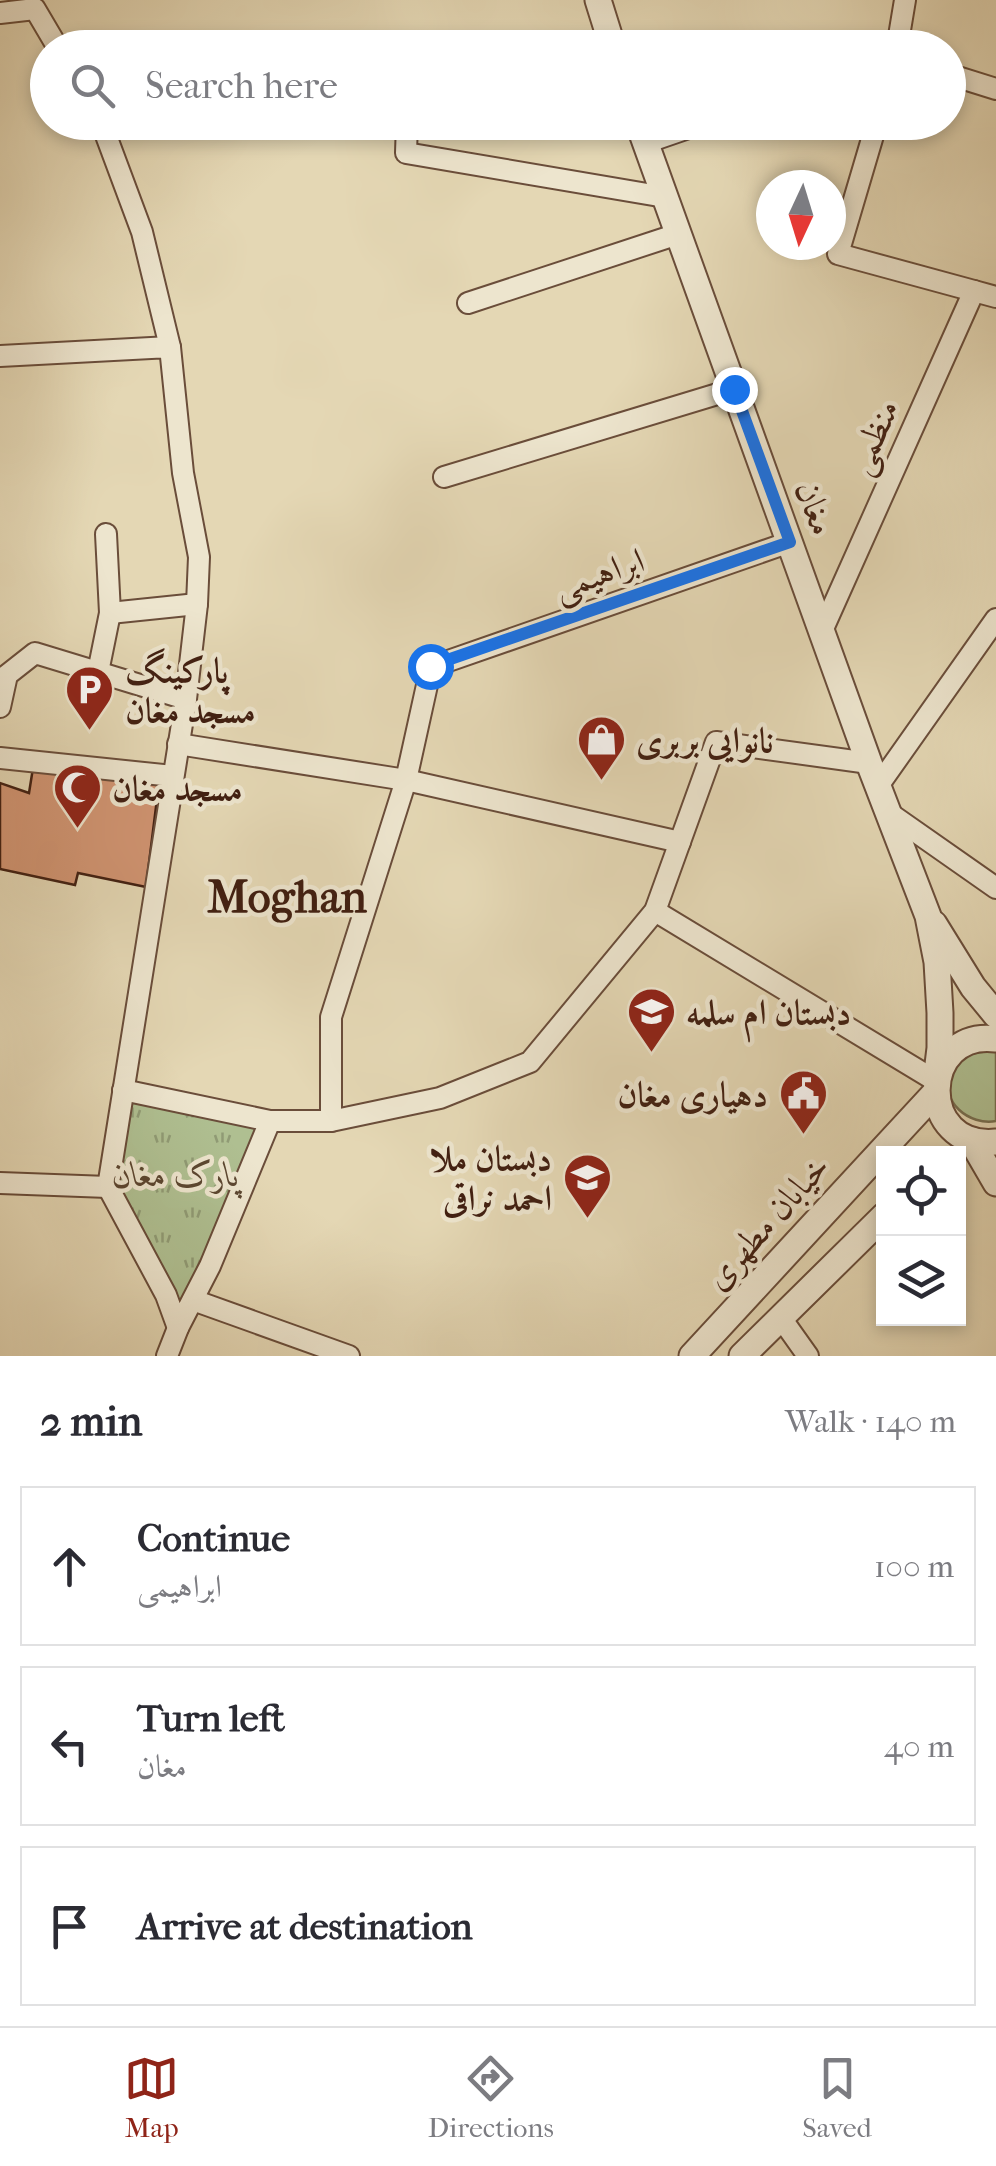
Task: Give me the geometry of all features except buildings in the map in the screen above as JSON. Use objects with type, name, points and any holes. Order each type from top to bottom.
[{"type":"street","points":[[598,0],[607,30]]},
{"type":"street","points":[[900,30],[905,0]]},
{"type":"street","points":[[0,13],[35,9],[47,30]]},
{"type":"street","points":[[966,80],[996,89]]},
{"type":"street","points":[[109,140],[142,232],[170,347],[183,473],[198,556],[197,604],[186,699],[108,1187],[166,1295],[178,1328]]},
{"type":"street","points":[[406,140],[406,153],[665,197]]},
{"type":"street","name":"مغان","points":[[645,140],[928,916],[996,1016]]},
{"type":"street","points":[[871,140],[838,254],[996,297]]},
{"type":"street","points":[[468,303],[678,234]]},
{"type":"street","name":"منظمی","points":[[822,631],[974,290]]},
{"type":"street","points":[[0,356],[170,347]]},
{"type":"street","points":[[444,477],[734,389]]},
{"type":"street","points":[[98,672],[110,613],[106,534]]},
{"type":"street","name":"ابراهیمی","points":[[406,780],[430,666],[790,542]]},
{"type":"street","points":[[110,613],[197,604]]},
{"type":"street","points":[[123,1090],[270,1121],[331,1121],[440,1098],[530,1062],[655,911],[716,742],[874,775],[996,619]]},
{"type":"street","points":[[0,708],[7,675],[34,653],[186,699]]},
{"type":"street","points":[[178,744],[406,780],[680,842]]},
{"type":"street","points":[[0,758],[172,776]]},
{"type":"street","points":[[331,1121],[332,1017],[406,780]]},
{"type":"street","points":[[888,813],[996,888]]},
{"type":"street","points":[[655,911],[936,1087],[939,1110],[948,1125],[969,1143],[996,1183]]},
{"type":"street","name":"مغان","points":[[928,916],[940,1013],[936,1087]]},
{"type":"street","name":"خیابان مطهری","points":[[692,1356],[936,1087],[943,1064],[955,1050],[971,1041],[996,1040]]},
{"type":"street","points":[[167,1356],[270,1121]]},
{"type":"street","points":[[0,1183],[108,1187]]},
{"type":"street","name":"خیابان مطهری","points":[[742,1356],[876,1224]]},
{"type":"street","points":[[192,1300],[348,1356]]},
{"type":"street","points":[[781,1318],[808,1356]]},
{"type":"green space","points":[[996,1050],[996,1121],[976,1120],[953,1102],[949,1084],[953,1070],[967,1054]]},
{"type":"green space","name":"پارک مغان","points":[[123,1090],[270,1121],[178,1328],[109,1176]]},
{"type":"place","name":"پارکینگ مسجد مغان","points":[[90,732]]},
{"type":"place","name":"نانوایی بربری","points":[[601,782]]},
{"type":"place","name":"مسجد مغان","points":[[77,830]]},
{"type":"place","name":"دبستان ام سلمه","points":[[651,1054]]},
{"type":"place","name":"دهیاری مغان","points":[[803,1136]]},
{"type":"place","name":"دبستان ملا احمد نراقی","points":[[587,1220]]},
{"type":"district","name":"Moghan","points":[[287,897]]},
{"type":"route","points":[[430,666],[790,542],[734,389]]}]
